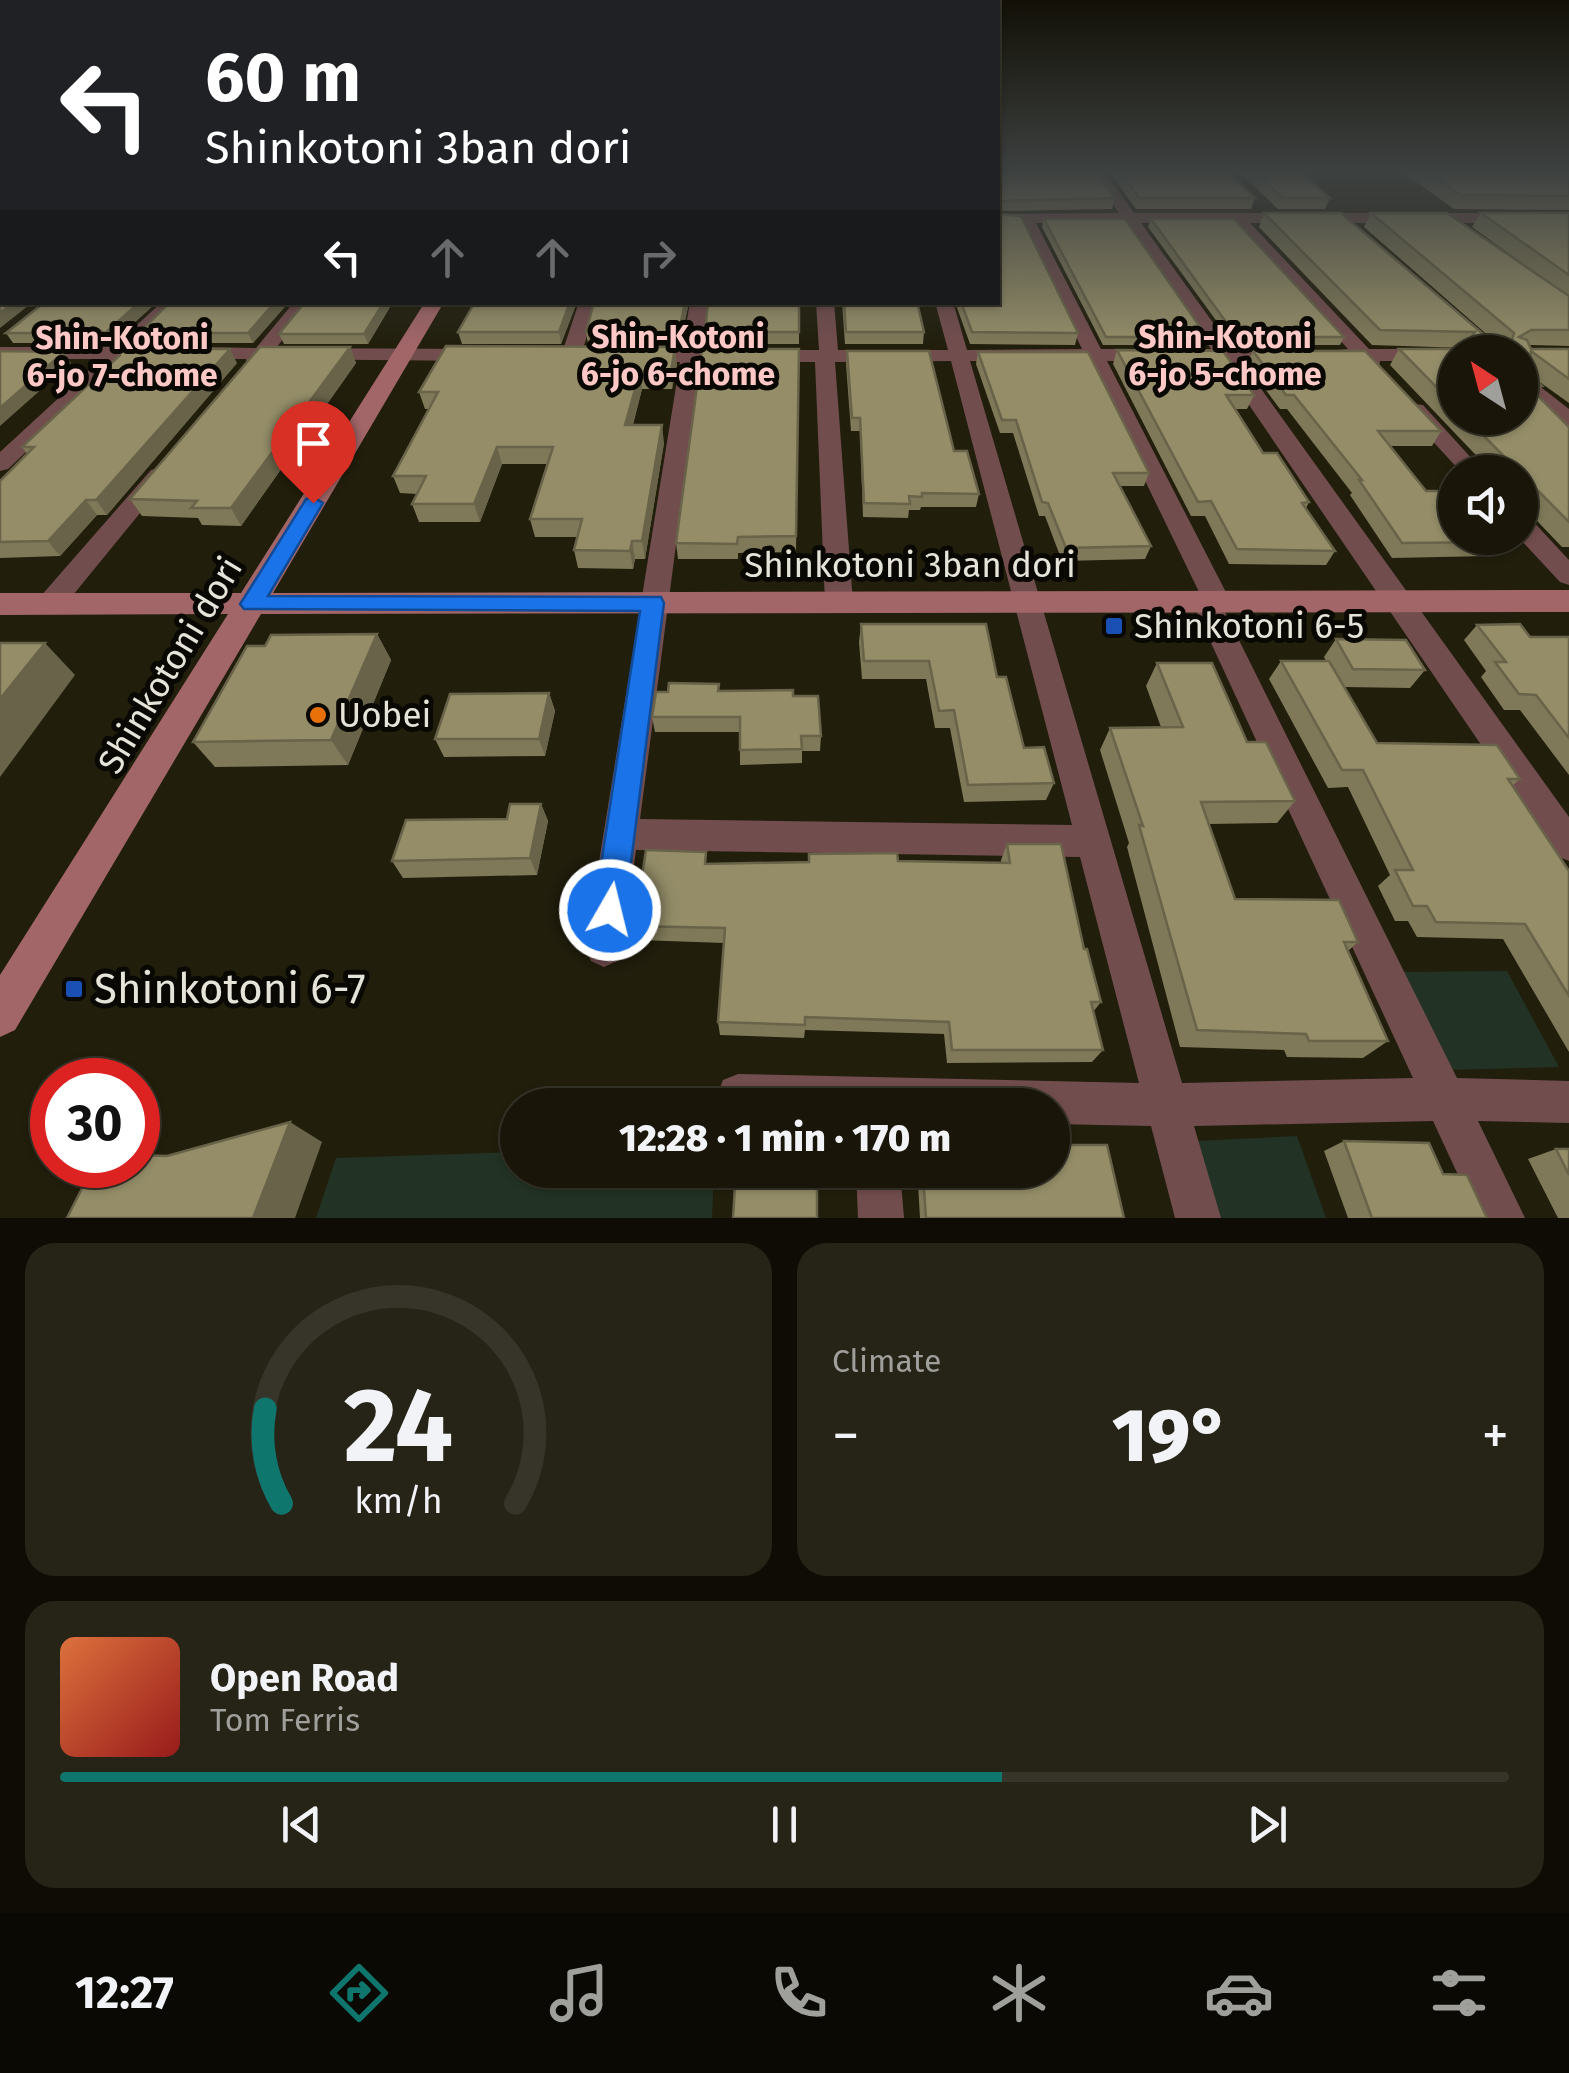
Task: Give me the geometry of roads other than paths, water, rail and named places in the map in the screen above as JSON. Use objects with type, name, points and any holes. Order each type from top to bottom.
[{"type":"street","points":[[1032,231],[1502,1218]]},
{"type":"street","points":[[1139,231],[1569,845]]},
{"type":"street","points":[[1249,231],[1457,455]]},
{"type":"street","points":[[1355,231],[1368,242]]},
{"type":"street","points":[[1462,231],[1476,241]]},
{"type":"street","points":[[0,464],[171,305]]},
{"type":"street","points":[[244,374],[302,305]]},
{"type":"street","name":"Shinkotoni dori","points":[[0,1015],[434,305]]},
{"type":"street","points":[[571,355],[587,305]]},
{"type":"street","points":[[604,948],[698,305]]},
{"type":"street","points":[[825,305],[839,603]]},
{"type":"street","points":[[945,305],[1198,1218]]},
{"type":"street","points":[[0,354],[492,355]]},
{"type":"street","points":[[631,356],[1438,355]]},
{"type":"street","points":[[1538,393],[1569,420]]},
{"type":"street","points":[[50,604],[180,450]]},
{"type":"street","points":[[1538,542],[1569,576]]},
{"type":"street","name":"Shinkotoni 3ban dori","points":[[0,604],[1569,601]]},
{"type":"street","points":[[620,834],[1095,842]]},
{"type":"street","points":[[1070,1103],[1569,1102]]},
{"type":"street","points":[[879,1188],[880,1218]]},
{"type":"place","name":"Shinkotoni 6-5","points":[[1114,626]]},
{"type":"place","name":"Uobei","points":[[318,715]]},
{"type":"place","name":"Shinkotoni 6-7","points":[[74,989]]},
{"type":"district","name":"Shin-Kotoni 6-jo 7-chome","points":[[122,356]]},
{"type":"district","name":"Shin-Kotoni 6-jo 6-chome","points":[[678,356]]},
{"type":"district","name":"Shin-Kotoni 6-jo 5-chome","points":[[1225,356]]}]
